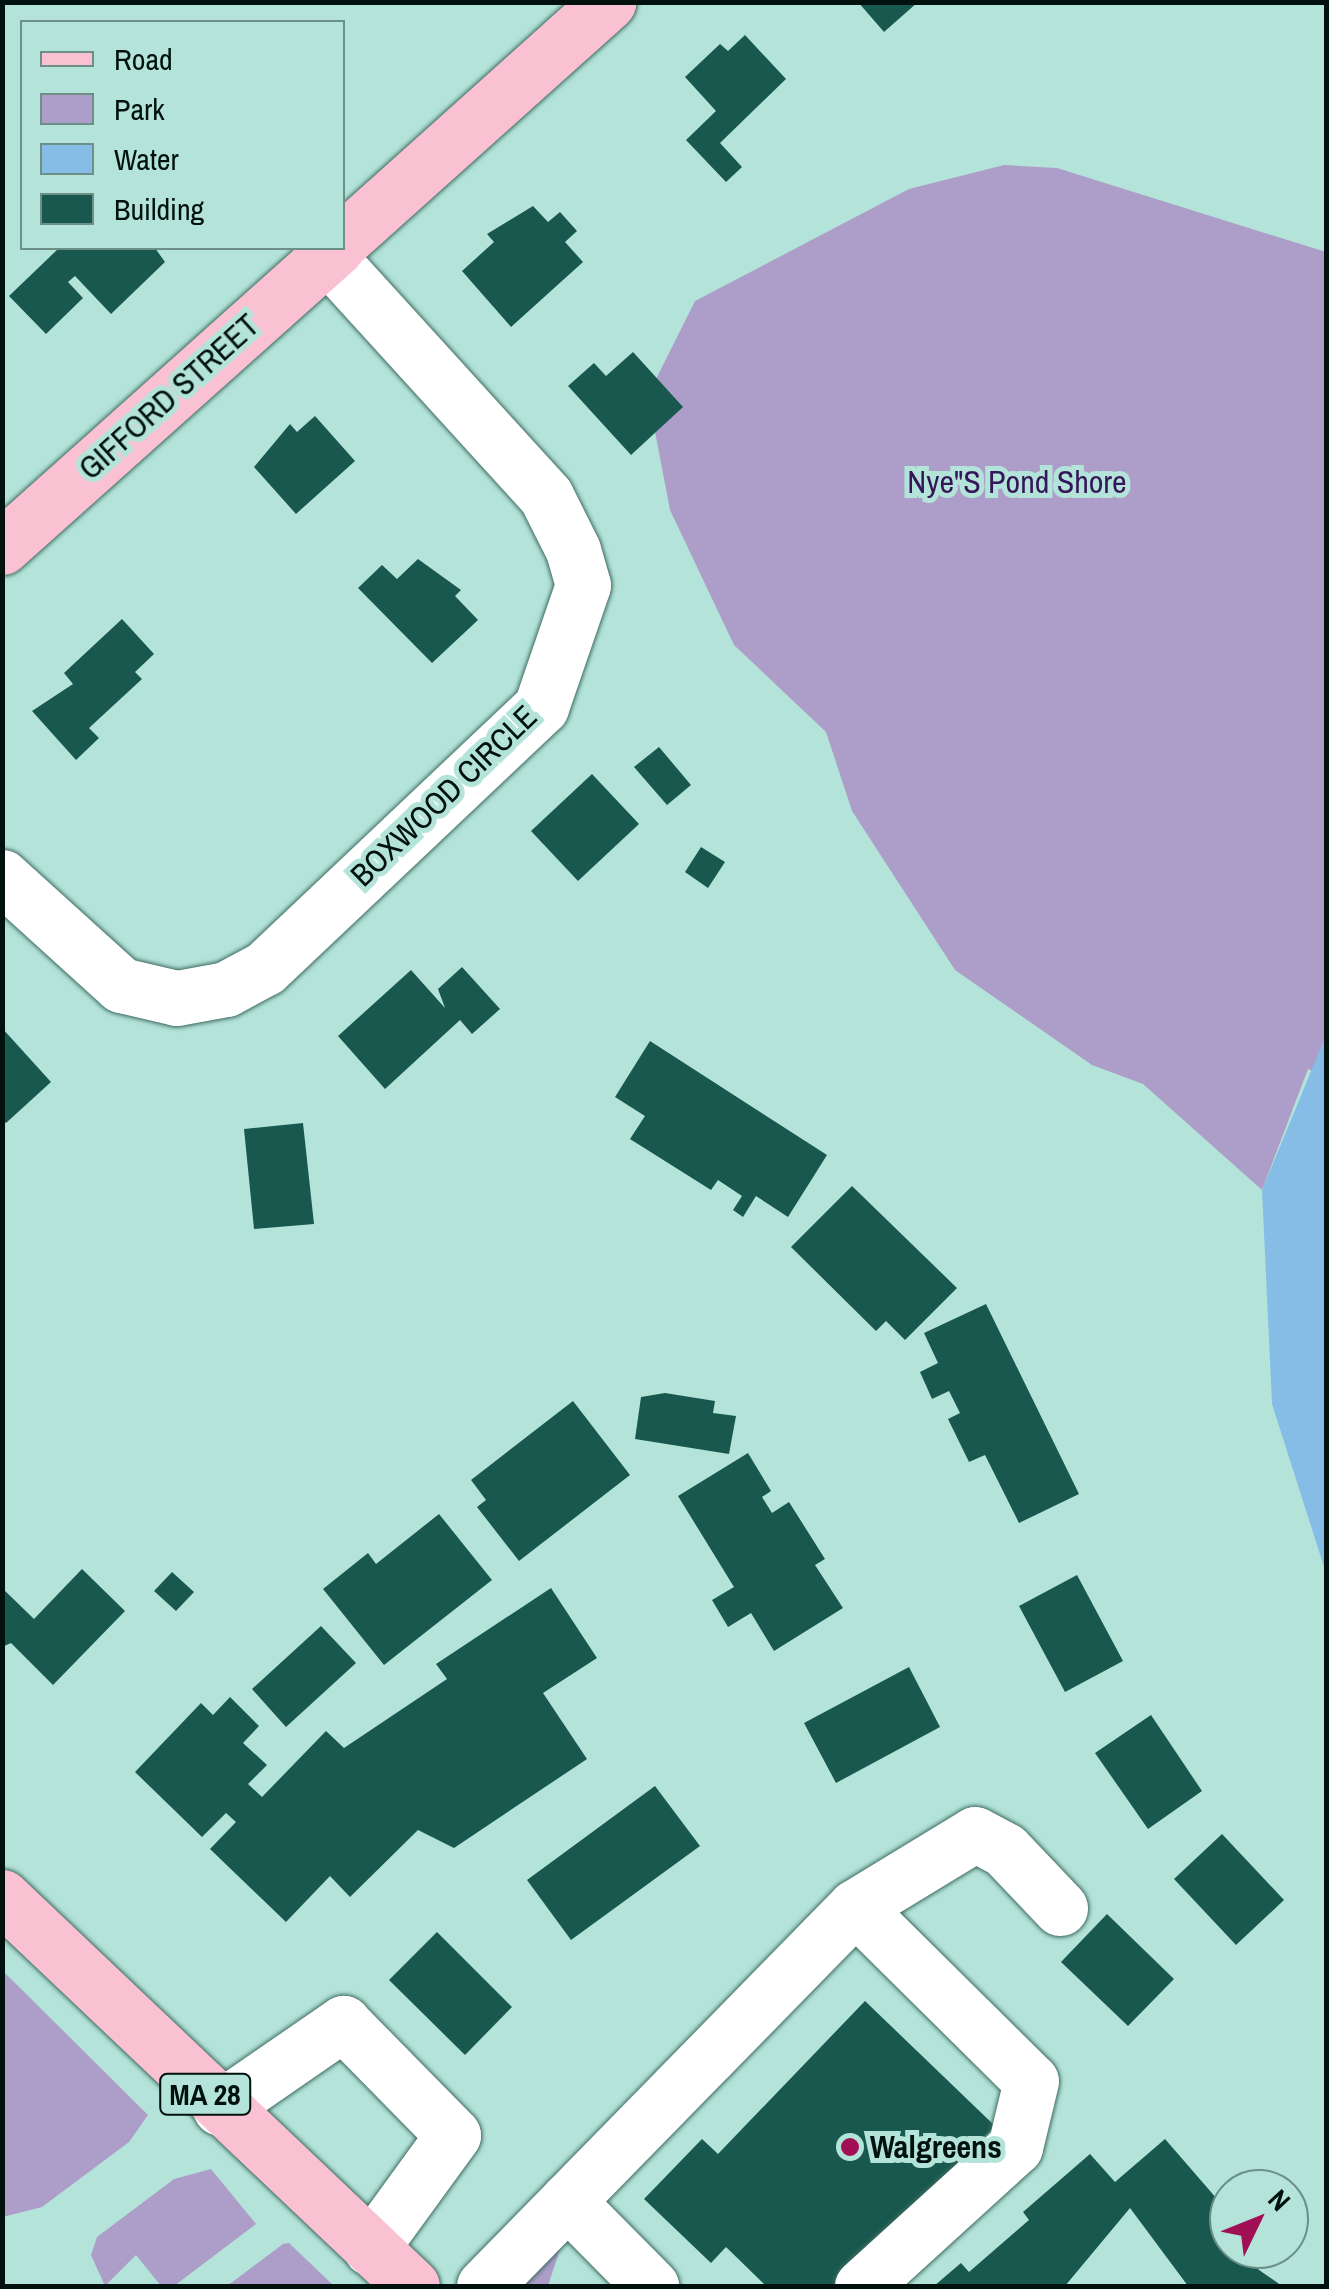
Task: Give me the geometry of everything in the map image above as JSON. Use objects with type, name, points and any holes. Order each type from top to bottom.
[{"type":"main road","name":"GIFFORD STREET","points":[[345,239],[608,2]]},
{"type":"main road","name":"GIFFORD STREET","points":[[2,547],[333,250]]},
{"type":"main road","name":"MA 28","points":[[2,1897],[220,2108],[412,2286]]},
{"type":"street","name":"BOXWOOD CIRCLE","points":[[2,876],[121,986],[177,998],[226,989],[265,968],[541,706],[583,585],[573,550],[546,496],[337,250]]},
{"type":"street","points":[[484,2286],[855,1907],[974,1834],[1005,1850],[1060,1908]]},
{"type":"street","points":[[855,1907],[1031,2082],[1015,2147],[862,2286]]},
{"type":"street","points":[[220,2108],[343,2023],[453,2135],[371,2248]]},
{"type":"street","points":[[567,2201],[651,2286]]},
{"type":"green space","name":"Nye\"S Pond Shore","points":[[1004,165],[1057,168],[1326,252],[1326,1077],[1308,1069],[1262,1190],[1143,1084],[1092,1065],[955,970],[852,811],[826,732],[734,645],[670,510],[648,395],[695,301],[909,189]]},
{"type":"green space","points":[[3,1971],[148,2115],[129,2142],[42,2207],[3,2217]]},
{"type":"green space","points":[[211,2169],[256,2224],[174,2286],[161,2286],[136,2255],[105,2286],[91,2255],[97,2237],[174,2179]]},
{"type":"green space","points":[[289,2243],[334,2286],[227,2286],[283,2244]]},
{"type":"green space","points":[[561,2246],[548,2286],[516,2286]]},
{"type":"water","points":[[1326,1035],[1326,1573],[1272,1404],[1262,1190]]},
{"type":"building","points":[[858,2],[918,2],[884,32]]},
{"type":"building","points":[[745,35],[786,79],[720,143],[742,167],[726,182],[686,140],[716,111],[685,77],[720,44],[728,51]]},
{"type":"building","points":[[533,206],[548,222],[560,212],[577,231],[565,242],[583,262],[511,327],[462,271],[494,242],[487,234]]},
{"type":"building","points":[[57,250],[156,250],[165,262],[111,314],[75,276],[68,282],[83,298],[46,334],[9,296]]},
{"type":"building","points":[[633,352],[683,407],[631,455],[568,386],[594,363],[606,376]]},
{"type":"building","points":[[315,416],[355,461],[296,514],[254,467],[290,424],[297,432]]},
{"type":"building","points":[[418,559],[461,590],[455,596],[478,620],[432,663],[358,588],[382,565],[397,579]]},
{"type":"building","points":[[122,619],[154,654],[135,672],[142,679],[89,728],[99,738],[76,760],[32,711],[73,684],[64,673]]},
{"type":"building","points":[[659,747],[691,785],[667,805],[634,767]]},
{"type":"building","points":[[592,774],[639,824],[578,881],[531,831]]},
{"type":"building","points":[[701,847],[725,862],[708,888],[685,872]]},
{"type":"building","points":[[462,967],[500,1009],[472,1034],[460,1020],[385,1089],[338,1036],[411,970],[445,1008],[438,989]]},
{"type":"building","points":[[2,1028],[51,1082],[6,1123],[2,1119]]},
{"type":"building","points":[[650,1041],[827,1155],[788,1217],[756,1196],[743,1217],[733,1210],[742,1196],[718,1180],[711,1190],[630,1139],[645,1116],[615,1097]]},
{"type":"building","points":[[303,1123],[314,1224],[254,1229],[244,1129]]},
{"type":"building","points":[[852,1186],[957,1288],[905,1340],[886,1321],[876,1331],[791,1247]]},
{"type":"building","points":[[986,1304],[1079,1494],[1019,1523],[985,1455],[969,1462],[948,1419],[960,1413],[949,1391],[932,1399],[920,1372],[938,1363],[924,1333]]},
{"type":"building","points":[[665,1393],[715,1401],[713,1413],[736,1416],[729,1454],[635,1439],[641,1397]]},
{"type":"building","points":[[573,1401],[630,1475],[519,1561],[477,1507],[486,1500],[471,1480]]},
{"type":"building","points":[[748,1453],[771,1491],[762,1497],[772,1513],[789,1502],[825,1559],[815,1565],[843,1608],[774,1651],[751,1613],[728,1627],[712,1600],[734,1587],[678,1496]]},
{"type":"building","points":[[439,1514],[492,1580],[384,1665],[323,1589],[368,1553],[376,1564]]},
{"type":"building","points":[[82,1569],[125,1611],[53,1685],[11,1643],[2,1647],[2,1588],[34,1619]]},
{"type":"building","points":[[172,1572],[194,1592],[176,1611],[154,1591]]},
{"type":"building","points":[[1077,1575],[1123,1661],[1065,1692],[1019,1606]]},
{"type":"building","points":[[551,1588],[597,1658],[543,1693],[587,1759],[454,1848],[418,1830],[350,1897],[330,1876],[286,1922],[210,1849],[236,1822],[226,1813],[202,1837],[135,1772],[201,1703],[213,1715],[230,1697],[259,1726],[243,1743],[267,1765],[248,1784],[262,1797],[326,1731],[344,1748],[447,1679],[436,1664]]},
{"type":"building","points":[[321,1626],[356,1663],[286,1727],[252,1689]]},
{"type":"building","points":[[909,1667],[940,1727],[836,1783],[804,1723]]},
{"type":"building","points":[[1151,1715],[1202,1791],[1148,1829],[1095,1753]]},
{"type":"building","points":[[655,1786],[700,1846],[571,1940],[527,1880]]},
{"type":"building","points":[[1222,1834],[1284,1900],[1236,1945],[1174,1879]]},
{"type":"building","points":[[1107,1914],[1174,1979],[1128,2026],[1061,1962]]},
{"type":"building","points":[[437,1932],[512,2007],[465,2055],[389,1980]]},
{"type":"building","name":"Walgreens","points":[[865,2001],[995,2126],[841,2286],[766,2286],[726,2247],[711,2263],[644,2199],[702,2139],[718,2154]]},
{"type":"building","points":[[1165,2139],[1209,2190],[1209,2269],[1258,2269],[1282,2286],[1188,2286],[1130,2208],[1065,2286],[934,2286],[961,2263],[969,2272],[1029,2220],[1023,2212],[1090,2154],[1115,2182]]},
{"type":"place","name":"Walgreens","points":[[850,2147]]}]
